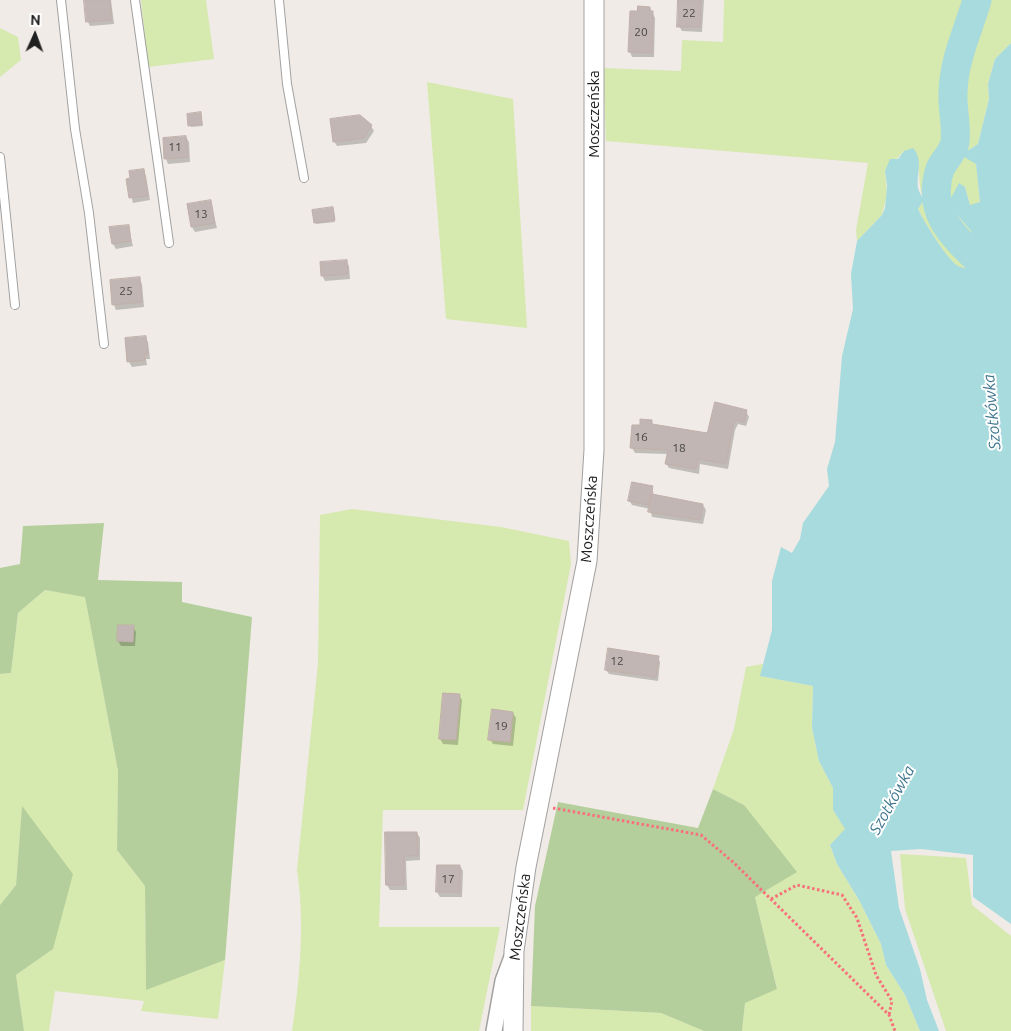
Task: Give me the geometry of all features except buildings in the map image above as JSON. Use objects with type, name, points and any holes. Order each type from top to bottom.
[{"type":"street","name":"Moszczeńska","points":[[513,1031],[514,951],[526,866],[586,561],[594,450],[594,0]]},
{"type":"street","points":[[494,1031],[503,981],[514,951]]},
{"type":"lane","points":[[61,0],[74,129],[89,213],[104,344]]},
{"type":"lane","points":[[135,0],[169,242]]},
{"type":"lane","points":[[279,0],[287,84],[304,178]]},
{"type":"lane","points":[[0,157],[15,304]]},
{"type":"path","points":[[538,805],[701,835],[733,862],[889,1015],[895,1031]]},
{"type":"path","points":[[771,899],[797,885],[842,895],[857,918],[876,976],[892,1001],[889,1015]]},
{"type":"green space","points":[[141,0],[206,0],[214,59],[148,67]]},
{"type":"green space","points":[[724,0],[1011,0],[1011,43],[995,59],[988,84],[989,99],[978,144],[969,150],[962,149],[962,155],[976,163],[980,202],[970,206],[965,187],[953,210],[971,231],[979,261],[973,270],[960,267],[953,262],[925,223],[918,209],[924,200],[916,152],[904,151],[885,171],[887,194],[882,215],[857,241],[856,230],[868,163],[606,141],[603,68],[681,71],[682,40],[723,42]]},
{"type":"green space","points":[[0,28],[18,37],[21,60],[0,77]]},
{"type":"green space","points":[[427,82],[513,99],[527,328],[446,319]]},
{"type":"green space","points":[[352,509],[501,527],[569,541],[571,564],[523,810],[383,810],[379,927],[500,927],[479,1031],[292,1031],[301,930],[297,870],[318,663],[320,515]]},
{"type":"green space","points":[[104,523],[98,580],[182,582],[182,602],[252,617],[225,960],[146,990],[145,886],[117,850],[118,771],[85,597],[45,590],[18,613],[11,673],[0,674],[0,568],[20,564],[23,526]]},
{"type":"green space","points":[[45,590],[85,596],[118,771],[117,850],[145,886],[146,989],[225,960],[218,1019],[141,1011],[144,1001],[55,991],[49,1031],[24,1031],[16,975],[53,949],[22,807],[16,885],[0,905],[0,674],[11,673],[18,613]]},
{"type":"green space","points":[[763,664],[761,676],[813,686],[812,728],[819,761],[833,788],[833,810],[846,829],[830,845],[837,864],[859,900],[881,944],[886,965],[905,995],[920,1031],[742,1031],[745,1003],[777,988],[755,897],[744,805],[713,789],[734,729],[746,667]]},
{"type":"green space","points":[[713,789],[744,805],[797,872],[755,897],[777,989],[745,1003],[742,1031],[704,1031],[661,1013],[531,1006],[535,906],[558,802],[698,828]]},
{"type":"green space","points":[[22,806],[73,874],[53,949],[16,975],[24,1031],[0,1031],[0,905],[16,885]]},
{"type":"green space","points":[[900,854],[966,858],[972,905],[1011,936],[1011,1031],[946,1031],[905,909]]},
{"type":"green space","points":[[531,1006],[661,1013],[704,1031],[531,1031]]},
{"type":"water","points":[[1011,43],[1011,924],[973,897],[973,855],[921,849],[891,851],[899,908],[920,969],[927,1000],[939,1031],[920,1031],[905,995],[886,965],[881,944],[859,900],[837,864],[830,845],[845,829],[833,810],[833,788],[819,761],[812,728],[813,686],[760,676],[772,630],[772,581],[781,547],[792,553],[800,539],[803,523],[829,486],[827,469],[835,442],[842,356],[853,309],[851,274],[857,241],[882,215],[885,208],[887,186],[885,171],[890,159],[898,159],[904,151],[913,148],[919,163],[918,188],[924,200],[918,209],[936,240],[953,262],[960,267],[973,270],[979,261],[971,231],[953,210],[950,200],[959,183],[965,187],[970,205],[980,202],[976,164],[961,155],[962,148],[969,150],[978,144],[989,99],[988,84],[995,59]]},
{"type":"waterway","name":"Szotkówka","points":[[977,0],[959,57],[954,80],[955,142],[940,169],[936,197],[939,210],[951,232],[979,261],[982,300]]}]
